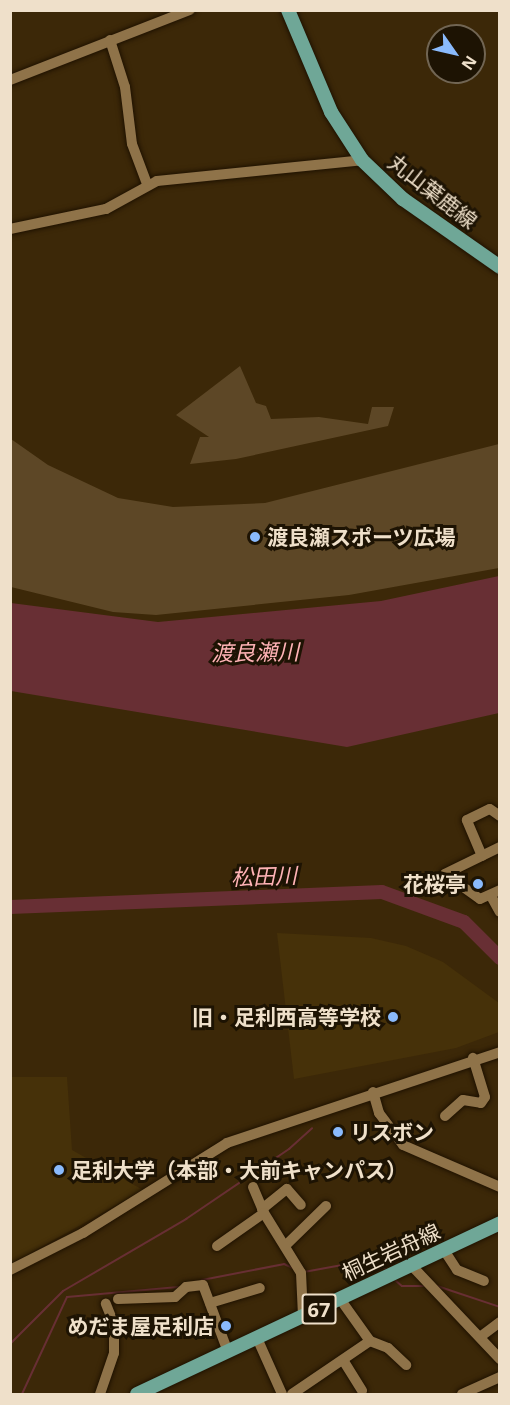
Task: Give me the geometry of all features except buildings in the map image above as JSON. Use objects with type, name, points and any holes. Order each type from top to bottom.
[{"type":"main road","name":"丸山葉鹿線","points":[[288,10],[331,112],[362,160],[403,199],[500,267]]},
{"type":"main road","name":"桐生岩舟線","points":[[137,1395],[412,1266],[500,1222]]},
{"type":"street","points":[[10,80],[190,10]]},
{"type":"street","points":[[110,40],[125,87],[132,144],[147,184]]},
{"type":"street","points":[[10,229],[106,209],[147,184],[362,160]]},
{"type":"street","points":[[482,856],[467,820],[490,809],[500,816]]},
{"type":"street","points":[[500,848],[445,874],[476,897],[495,893],[500,912]]},
{"type":"street","points":[[10,1270],[83,1233],[227,1143],[473,1058],[500,1052]]},
{"type":"street","points":[[446,1116],[463,1100],[481,1103],[485,1097],[473,1058]]},
{"type":"street","points":[[373,1092],[379,1113],[410,1151],[500,1187]]},
{"type":"street","points":[[253,1187],[263,1211],[286,1245],[301,1273],[303,1316]]},
{"type":"street","points":[[217,1246],[263,1211],[287,1189],[301,1205]]},
{"type":"street","points":[[286,1245],[326,1206]]},
{"type":"street","points":[[444,1250],[457,1270],[483,1281]]},
{"type":"street","points":[[412,1266],[500,1359]]},
{"type":"street","points":[[118,1299],[175,1297],[186,1287],[203,1285],[228,1352]]},
{"type":"street","points":[[210,1303],[260,1288]]},
{"type":"street","points":[[340,1299],[370,1341],[406,1365]]},
{"type":"street","points":[[100,1395],[114,1353],[114,1324],[106,1304]]},
{"type":"street","points":[[480,1337],[500,1322]]},
{"type":"street","points":[[257,1338],[282,1395]]},
{"type":"street","points":[[292,1395],[370,1341]]},
{"type":"street","points":[[344,1360],[362,1390]]},
{"type":"street","points":[[462,1395],[500,1377]]},
{"type":"shaded area","points":[[240,366],[256,403],[266,406],[271,419],[319,417],[368,424],[372,407],[394,407],[388,426],[236,459],[190,464],[200,437],[209,437],[176,415]]},
{"type":"shaded area","name":"渡良瀬スポーツ広場","points":[[11,439],[48,465],[118,498],[173,507],[265,503],[499,444],[499,568],[349,595],[156,615],[113,612],[11,587]]},
{"type":"shaded area","name":"旧・足利西高等学校","points":[[277,933],[371,938],[406,946],[443,962],[499,1003],[499,1032],[456,1048],[294,1079]]},
{"type":"shaded area","name":"足利大学（本部・大前キャンパス）","points":[[11,1077],[67,1077],[72,1150],[143,1190],[11,1264]]},
{"type":"water","name":"渡良瀬川","points":[[499,576],[499,713],[347,747],[11,691],[11,603],[158,622],[381,601]]},
{"type":"waterway","name":"松田川","points":[[10,907],[382,892],[464,922],[500,958]]},
{"type":"waterway","points":[[10,1344],[63,1291],[186,1219],[289,1149],[312,1128]]},
{"type":"waterway","points":[[304,1272],[375,1259],[387,1271]]},
{"type":"waterway","points":[[202,1280],[284,1264],[293,1268]]},
{"type":"waterway","points":[[395,1280],[402,1286],[426,1286]]},
{"type":"waterway","points":[[437,1286],[500,1307]]},
{"type":"waterway","points":[[22,1394],[67,1297],[179,1287]]},
{"type":"place","name":"渡良瀬スポーツ広場","points":[[255,537]]},
{"type":"place","name":"花桜亭","points":[[478,884]]},
{"type":"place","name":"旧・足利西高等学校","points":[[393,1017]]},
{"type":"place","name":"リスボン","points":[[338,1132]]},
{"type":"place","name":"足利大学（本部・大前キャンパス）","points":[[59,1170]]},
{"type":"place","name":"めだま屋足利店","points":[[226,1326]]}]
